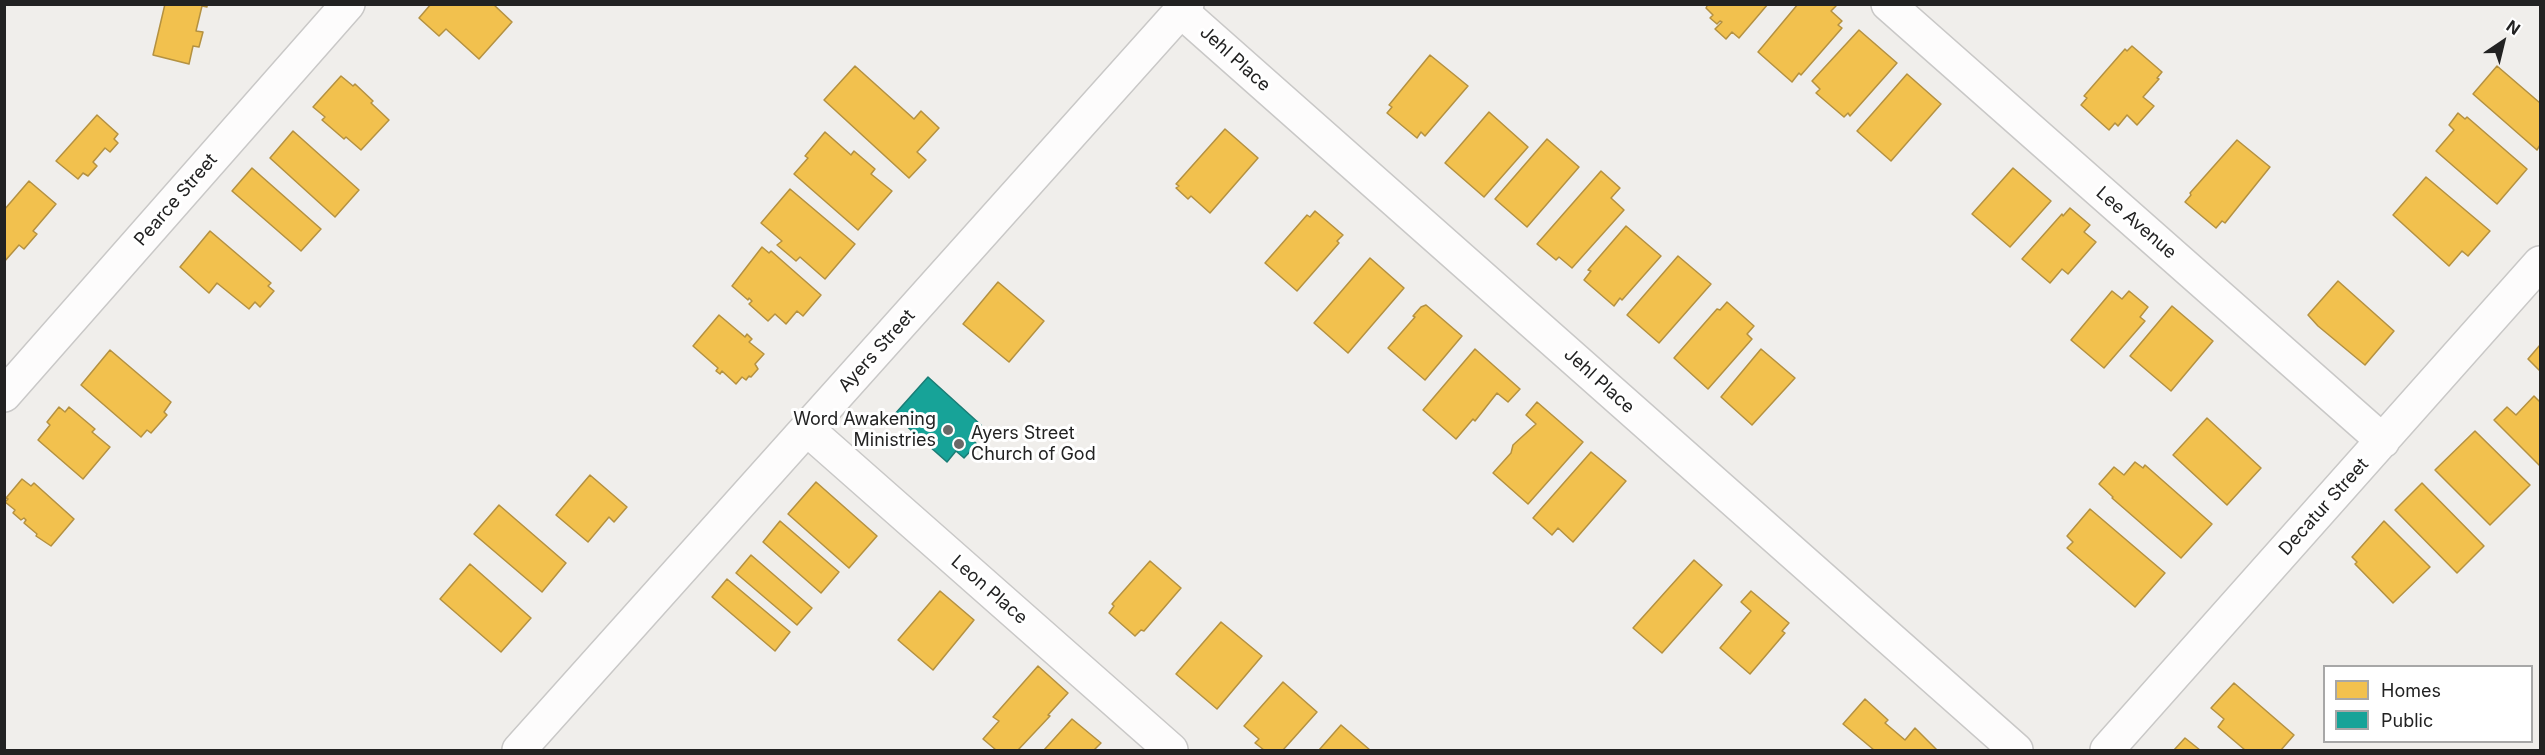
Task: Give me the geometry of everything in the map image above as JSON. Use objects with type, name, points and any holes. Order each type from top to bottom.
[{"type":"street","name":"Lee Avenue","points":[[1888,4],[2383,441]]},
{"type":"street","name":"Ayers Street","points":[[529,747],[807,429],[1184,8]]},
{"type":"street","name":"Jehl Place","points":[[1184,8],[2016,750]]},
{"type":"street","name":"Pearce Street","points":[[4,395],[337,9]]},
{"type":"street","name":"Decatur Street","points":[[2107,750],[2541,263]]},
{"type":"street","name":"Leon Place","points":[[807,429],[1171,750]]},
{"type":"building: Homes","points":[[165,4],[207,4],[207,7],[202,6],[196,31],[203,32],[199,47],[193,46],[189,64],[153,55]]},
{"type":"building: Homes","points":[[431,4],[493,4],[512,22],[479,59],[446,29],[439,36],[419,18]]},
{"type":"building: Homes","points":[[1708,4],[1768,4],[1739,38],[1732,32],[1726,39],[1715,29],[1722,22],[1717,24],[1710,18],[1713,15],[1706,8]]},
{"type":"building: Homes","points":[[1798,4],[1834,4],[1836,6],[1831,11],[1842,21],[1838,25],[1842,28],[1801,75],[1799,73],[1792,82],[1758,52]]},
{"type":"building: Homes","points":[[1859,30],[1897,63],[1850,116],[1848,113],[1844,117],[1816,93],[1820,89],[1812,81]]},
{"type":"building: Homes","points":[[2132,46],[2162,72],[2157,78],[2159,79],[2143,97],[2154,106],[2137,125],[2127,115],[2118,126],[2115,123],[2109,130],[2081,105],[2087,98],[2084,96],[2125,49],[2127,51]]},
{"type":"building: Homes","points":[[1430,55],[1468,86],[1425,136],[1421,132],[1417,138],[1387,113],[1392,107],[1389,105]]},
{"type":"building: Homes","points":[[855,66],[914,119],[921,111],[939,128],[917,152],[926,160],[909,178],[824,100]]},
{"type":"building: Homes","points":[[2497,66],[2540,103],[2540,145],[2537,150],[2473,94]]},
{"type":"building: Homes","points":[[1907,74],[1941,104],[1891,161],[1857,131]]},
{"type":"building: Homes","points":[[341,76],[353,86],[355,84],[389,120],[361,150],[322,120],[325,117],[313,107]]},
{"type":"building: Homes","points":[[1489,112],[1528,147],[1484,197],[1445,163]]},
{"type":"building: Homes","points":[[2458,113],[2465,119],[2467,117],[2527,169],[2497,204],[2436,151],[2454,130],[2449,125]]},
{"type":"building: Homes","points":[[97,115],[118,134],[114,139],[118,143],[110,152],[105,148],[93,162],[97,166],[88,176],[83,173],[78,179],[56,161]]},
{"type":"building: Homes","points":[[1225,129],[1258,158],[1210,213],[1191,196],[1188,199],[1176,188],[1179,186],[1176,184]]},
{"type":"building: Homes","points":[[293,131],[359,190],[335,217],[270,158]]},
{"type":"building: Homes","points":[[825,132],[851,155],[854,151],[875,169],[871,174],[892,191],[858,230],[794,174],[808,158],[805,156]]},
{"type":"building: Homes","points":[[1547,139],[1579,167],[1527,227],[1495,199]]},
{"type":"building: Homes","points":[[2237,140],[2270,167],[2225,223],[2222,221],[2216,228],[2185,202],[2191,195],[2190,193]]},
{"type":"building: Homes","points":[[252,168],[321,229],[301,251],[232,191]]},
{"type":"building: Homes","points":[[2013,168],[2051,201],[2010,247],[1972,214]]},
{"type":"building: Homes","points":[[1601,171],[1620,188],[1611,198],[1624,210],[1572,268],[1559,257],[1556,260],[1537,244]]},
{"type":"building: Homes","points":[[2426,177],[2490,231],[2468,256],[2462,251],[2449,266],[2393,215]]},
{"type":"building: Homes","points":[[29,181],[56,204],[33,231],[37,234],[24,249],[19,245],[4,262],[4,210]]},
{"type":"building: Homes","points":[[790,189],[855,244],[825,279],[800,257],[796,261],[777,245],[782,241],[761,223]]},
{"type":"building: Homes","points":[[2070,208],[2090,225],[2084,232],[2096,242],[2068,274],[2062,269],[2050,283],[2022,259]]},
{"type":"building: Homes","points":[[1315,211],[1343,235],[1337,241],[1339,243],[1297,291],[1265,263],[1307,215],[1310,217]]},
{"type":"building: Homes","points":[[1626,226],[1661,256],[1614,306],[1584,280],[1591,271],[1588,270]]},
{"type":"building: Homes","points":[[210,231],[271,283],[268,286],[274,291],[260,307],[255,302],[249,309],[217,283],[209,293],[180,267]]},
{"type":"building: Homes","points":[[762,247],[769,253],[771,251],[821,295],[803,316],[797,311],[786,324],[775,314],[768,321],[749,304],[752,301],[749,298],[748,300],[732,286]]},
{"type":"building: Homes","points":[[1678,256],[1711,284],[1659,343],[1627,315]]},
{"type":"building: Homes","points":[[1370,258],[1404,288],[1348,353],[1314,323]]},
{"type":"building: Homes","points":[[2338,281],[2394,331],[2365,365],[2308,315]]},
{"type":"building: Homes","points":[[998,282],[1044,321],[1009,362],[963,324]]},
{"type":"building: Homes","points":[[2112,291],[2122,299],[2129,291],[2148,307],[2140,317],[2145,321],[2104,368],[2071,340]]},
{"type":"building: Homes","points":[[1727,302],[1754,326],[1747,334],[1752,339],[1708,389],[1674,358],[1717,309],[1720,310]]},
{"type":"building: Homes","points":[[1426,305],[1462,336],[1425,380],[1388,348],[1415,317],[1413,316]]},
{"type":"building: Homes","points":[[2172,306],[2213,341],[2171,391],[2130,356]]},
{"type":"building: Homes","points":[[719,315],[745,337],[747,334],[752,339],[749,342],[764,354],[755,364],[758,369],[751,377],[749,376],[746,380],[742,377],[736,384],[722,371],[720,374],[716,371],[718,368],[693,346]]},
{"type":"building: Homes","points":[[2540,345],[2540,371],[2528,359]]},
{"type":"building: Homes","points":[[1475,349],[1520,389],[1508,402],[1497,393],[1475,421],[1473,419],[1456,439],[1423,410]]},
{"type":"building: Homes","points":[[1761,349],[1795,378],[1752,425],[1721,397]]},
{"type":"building: Homes","points":[[110,350],[171,402],[164,412],[167,415],[151,433],[147,430],[141,437],[81,385]]},
{"type":"building: Homes","points":[[2534,396],[2540,402],[2540,466],[2494,420],[2507,407],[2516,415]]},
{"type":"building: Homes","points":[[1537,402],[1583,442],[1528,504],[1493,473],[1511,453],[1513,445],[1536,424],[1526,415]]},
{"type":"building: Homes","points":[[59,407],[65,412],[69,407],[95,429],[92,432],[110,447],[83,479],[38,440],[50,425],[47,422]]},
{"type":"building: Homes","points":[[2207,418],[2261,468],[2227,505],[2173,455]]},
{"type":"building: Homes","points":[[2475,431],[2530,485],[2490,525],[2435,470]]},
{"type":"building: Homes","points":[[1591,452],[1626,481],[1573,542],[1558,528],[1552,535],[1533,518]]},
{"type":"building: Homes","points":[[2135,462],[2143,468],[2145,465],[2212,524],[2181,558],[2099,484],[2114,467],[2124,475]]},
{"type":"building: Homes","points":[[590,475],[627,507],[614,522],[609,517],[588,542],[556,515]]},
{"type":"building: Homes","points":[[22,479],[31,486],[34,483],[74,519],[51,546],[36,536],[37,534],[24,523],[26,520],[24,518],[21,520],[13,513],[15,510],[5,502]]},
{"type":"building: Homes","points":[[816,482],[877,536],[849,568],[788,514]]},
{"type":"building: Homes","points":[[2422,483],[2484,546],[2457,573],[2395,510]]},
{"type":"building: Homes","points":[[499,505],[566,563],[542,592],[474,534]]},
{"type":"building: Homes","points":[[2090,509],[2165,573],[2135,607],[2067,548],[2073,542],[2067,536]]},
{"type":"building: Homes","points":[[780,521],[839,572],[821,593],[763,542]]},
{"type":"building: Homes","points":[[2384,521],[2430,567],[2393,603],[2355,564],[2357,562],[2352,557]]},
{"type":"building: Homes","points":[[751,555],[812,608],[797,625],[736,573]]},
{"type":"building: Homes","points":[[1694,560],[1722,585],[1662,653],[1633,628]]},
{"type":"building: Homes","points":[[1150,561],[1181,588],[1144,631],[1141,630],[1135,636],[1109,613],[1114,606],[1112,604]]},
{"type":"building: Homes","points":[[470,564],[531,618],[501,652],[440,599]]},
{"type":"building: Homes","points":[[727,579],[790,632],[775,651],[712,597]]},
{"type":"building: Homes","points":[[940,591],[974,620],[933,670],[898,640]]},
{"type":"building: Homes","points":[[1751,591],[1789,623],[1782,631],[1785,633],[1750,674],[1720,648],[1751,611],[1741,602]]},
{"type":"building: Homes","points":[[1221,622],[1262,656],[1217,709],[1176,674]]},
{"type":"building: Homes","points":[[1038,666],[1068,693],[1018,750],[996,750],[983,739],[999,721],[993,717]]},
{"type":"building: Homes","points":[[1283,682],[1317,712],[1283,750],[1264,750],[1255,743],[1259,739],[1244,726]]},
{"type":"building: Homes","points":[[2234,683],[2294,735],[2281,750],[2245,750],[2218,727],[2224,719],[2211,708]]},
{"type":"building: Homes","points":[[1865,699],[1888,720],[1885,723],[1905,740],[1915,728],[1937,750],[1874,750],[1843,724]]},
{"type":"building: Homes","points":[[1072,719],[1101,743],[1094,750],[1044,750]]},
{"type":"building: Homes","points":[[1341,725],[1370,750],[1319,750]]},
{"type":"building: Homes","points":[[2185,738],[2200,750],[2174,750]]},
{"type":"building: Public","points":[[928,377],[981,425],[970,438],[977,444],[964,458],[956,451],[947,462],[894,415]]},
{"type":"place","name":"Word Awakening Ministries","points":[[948,430]]},
{"type":"place","name":"Ayers Street Church of God","points":[[959,444]]}]
